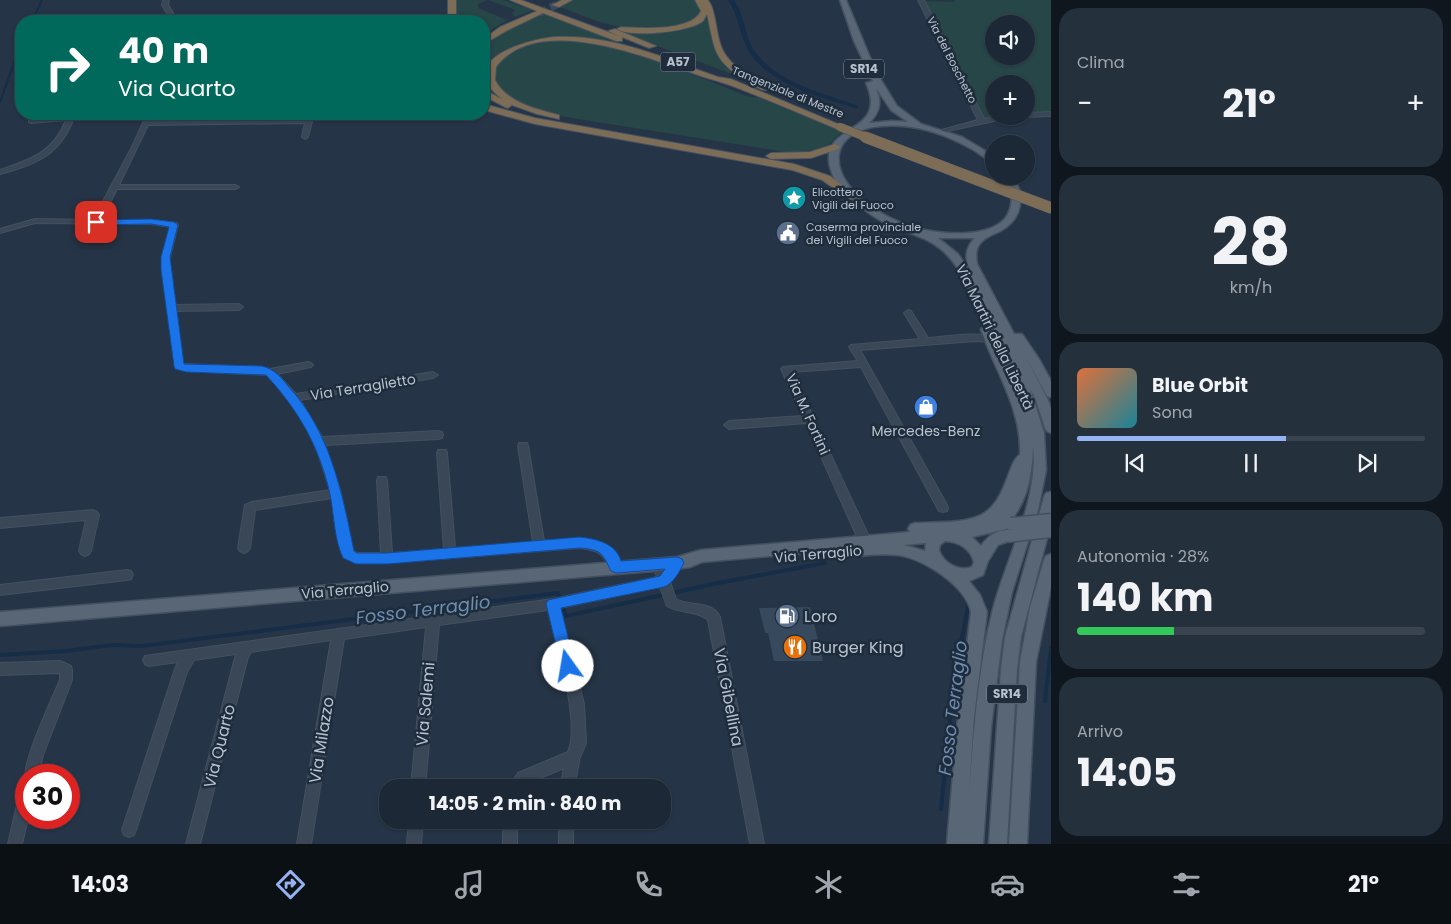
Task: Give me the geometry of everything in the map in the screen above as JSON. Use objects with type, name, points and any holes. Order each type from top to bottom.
[{"type":"highway","points":[[452,0],[452,15]]},
{"type":"highway","name":"Tangenziale di Mestre","points":[[514,0],[846,127],[1051,202]]},
{"type":"highway","name":"Tangenziale di Mestre","points":[[527,0],[555,4],[793,103],[941,168],[1051,208]]},
{"type":"highway","points":[[555,4],[568,0]]},
{"type":"highway","name":"A57","points":[[555,4],[619,28],[662,30],[682,27],[699,19],[704,9],[699,0]]},
{"type":"highway","name":"A57","points":[[704,0],[712,14],[715,44],[723,59],[746,78],[793,103]]},
{"type":"highway","points":[[490,34],[537,12],[490,38]]},
{"type":"highway","name":"A57","points":[[579,124],[528,108],[502,94],[495,87],[490,77],[494,64],[504,54],[522,46],[554,40],[582,39],[639,51],[711,78],[735,84]]},
{"type":"highway","name":"A57","points":[[490,96],[517,109],[579,124],[768,155],[811,155],[835,147]]},
{"type":"highway","points":[[490,101],[519,113],[589,130]]},
{"type":"highway","points":[[490,109],[517,117],[761,160],[804,170],[826,178],[853,197]]},
{"type":"main road","name":"SR14","points":[[835,147],[846,127],[871,116],[878,102],[850,39],[836,0]]},
{"type":"main road","name":"SR14","points":[[843,0],[858,40],[889,102],[906,117],[969,143],[985,154]]},
{"type":"main road","name":"SR14","points":[[846,127],[892,123],[938,131]]},
{"type":"main road","points":[[835,147],[832,158],[834,170],[840,182],[853,197],[882,218],[912,230],[950,236],[989,232]]},
{"type":"main road","name":"Via Martiri della Libertà","points":[[982,295],[970,252],[975,241],[1007,222],[1015,209],[1015,191],[1012,185]]},
{"type":"main road","name":"Via Martiri della Libertà","points":[[912,230],[937,241],[948,250],[982,295],[1042,400],[1051,428]]},
{"type":"main road","points":[[982,295],[993,336],[1021,412],[1026,451],[1025,473],[1020,492],[1008,516],[1010,528]]},
{"type":"main road","points":[[982,295],[1003,310],[1019,339],[1035,362],[1051,393]]},
{"type":"main road","name":"Via Martiri della Libertà","points":[[974,844],[990,665],[1000,608],[1018,549],[1010,528],[1030,511],[1038,475],[1039,438],[1028,397],[993,336]]},
{"type":"main road","points":[[865,541],[874,535],[969,523],[991,516],[1004,501],[1026,451]]},
{"type":"main road","name":"SR14","points":[[998,844],[1009,669],[1018,615],[1049,516]]},
{"type":"main road","name":"Via Terraglio","points":[[684,562],[701,556],[865,541],[946,536],[1010,528],[1049,516]]},
{"type":"main road","name":"Via Terraglio","points":[[981,559],[993,540],[1010,528]]},
{"type":"main road","points":[[945,568],[961,575],[973,574],[980,566],[981,559],[971,544],[946,536],[933,542],[932,551],[934,558],[971,592],[979,612],[966,717],[956,844]]},
{"type":"main road","name":"Via Terraglio","points":[[0,619],[616,567],[684,562],[703,563],[897,549],[917,554],[945,568]]},
{"type":"main road","points":[[1018,844],[1028,662],[1031,638],[1051,560]]},
{"type":"street","points":[[166,0],[164,5],[170,15]]},
{"type":"street","name":"Via del Boschetto","points":[[921,0],[982,121]]},
{"type":"street","points":[[1035,115],[1051,114]]},
{"type":"street","points":[[31,121],[39,120]]},
{"type":"street","points":[[0,172],[38,159],[52,150],[62,139],[70,120]]},
{"type":"street","points":[[96,222],[147,120]]},
{"type":"street","points":[[938,131],[985,120]]},
{"type":"street","points":[[146,123],[309,121],[305,137]]},
{"type":"street","points":[[114,187],[235,187]]},
{"type":"street","points":[[0,231],[35,222],[151,222],[174,225],[166,257],[179,366],[186,368],[270,372],[308,364]]},
{"type":"street","points":[[172,308],[239,307]]},
{"type":"street","points":[[908,313],[926,342]]},
{"type":"street","points":[[943,508],[854,346],[993,336]]},
{"type":"street","name":"Via M. Fortini","points":[[864,364],[786,368],[865,541]]},
{"type":"street","name":"Via Terraglietto","points":[[270,372],[294,398],[319,442],[336,493],[348,554],[356,558],[387,558],[580,543],[593,544],[609,552],[613,557],[616,567]]},
{"type":"street","name":"Via Terraglietto","points":[[294,398],[433,375]]},
{"type":"street","points":[[729,426],[809,419]]},
{"type":"street","points":[[319,442],[438,435]]},
{"type":"street","points":[[523,446],[539,546]]},
{"type":"street","points":[[442,453],[450,554]]},
{"type":"street","points":[[382,480],[387,558]]},
{"type":"street","points":[[244,548],[249,508],[252,506],[336,493]]},
{"type":"street","points":[[0,523],[92,515],[85,551]]},
{"type":"street","points":[[149,660],[338,636],[432,620],[666,589],[684,562]]},
{"type":"street","points":[[658,564],[666,589]]},
{"type":"street","points":[[0,590],[127,575]]},
{"type":"street","name":"Via Gibellina","points":[[666,589],[675,605],[702,609],[714,617],[758,844]]},
{"type":"street","points":[[558,604],[558,623],[577,704],[579,743],[573,758],[569,779]]},
{"type":"street","name":"Via Salemi","points":[[419,779],[432,620]]},
{"type":"street","name":"Via Milazzo","points":[[304,844],[338,636]]},
{"type":"street","name":"Via Quarto","points":[[194,844],[242,655],[246,648]]},
{"type":"street","points":[[129,830],[181,669],[190,655]]},
{"type":"street","points":[[0,670],[60,667],[67,672],[66,680],[34,764]]},
{"type":"street","points":[[521,779],[573,758]]},
{"type":"street","points":[[15,844],[18,829]]},
{"type":"street","points":[[414,844],[415,829]]},
{"type":"street","points":[[510,829],[510,844]]},
{"type":"street","points":[[566,829],[566,844]]},
{"type":"green space","points":[[454,0],[488,0],[478,4],[478,8],[507,20],[490,30],[490,15],[453,15]]},
{"type":"green space","points":[[488,0],[502,0],[533,10],[515,17],[512,13],[516,10]]},
{"type":"green space","points":[[571,0],[697,0],[701,9],[696,17],[687,23],[647,29],[621,27],[605,23],[557,6]]},
{"type":"green space","points":[[1051,0],[1051,112],[1035,113],[1035,75],[985,75],[984,119],[923,1]]},
{"type":"green space","points":[[706,12],[710,14],[712,38],[717,52],[742,78],[618,31],[678,29]]},
{"type":"green space","points":[[541,13],[626,44],[581,38],[532,41],[497,56],[490,66],[490,40]]},
{"type":"green space","points":[[557,40],[590,41],[648,57],[747,96],[760,98],[842,132],[825,148],[810,152],[792,153],[561,116],[525,105],[504,92],[496,84],[492,73],[503,56],[528,45]]},
{"type":"green space","points":[[490,75],[509,102],[490,92]]},
{"type":"building","points":[[810,607],[823,661],[774,661],[768,633],[765,633],[759,608]]},
{"type":"waterway","points":[[35,15],[42,0]]},
{"type":"waterway","points":[[731,0],[741,18],[748,44],[760,61],[771,70],[799,86],[856,107]]},
{"type":"waterway","points":[[0,102],[15,61]]},
{"type":"waterway","name":"Fosso Terraglio","points":[[562,606],[566,616],[718,583],[825,563]]},
{"type":"waterway","name":"Fosso Terraglio","points":[[0,655],[66,651],[112,645],[142,646],[558,593],[560,600]]},
{"type":"waterway","name":"Fosso Terraglio","points":[[941,809],[954,680],[968,606]]},
{"type":"waterway","name":"Fosso Terraglio","points":[[1045,701],[1051,648]]},
{"type":"tunnel","points":[[539,13],[556,5]]},
{"type":"place","name":"Elicottero Vigili del Fuoco","points":[[794,198]]},
{"type":"place","name":"Caserma provinciale dei Vigili del Fuoco","points":[[788,233]]},
{"type":"place","name":"Mercedes-Benz","points":[[926,407]]},
{"type":"place","name":"Loro","points":[[787,616]]},
{"type":"place","name":"Burger King","points":[[795,647]]},
{"type":"route","points":[[96,222],[151,222],[174,225],[166,257],[166,270],[179,366],[224,370],[251,369],[270,372],[294,398],[319,442],[336,493],[348,554],[356,558],[387,558],[580,543],[593,544],[609,552],[613,557],[616,567],[677,563],[671,575],[664,581],[553,604],[568,666]]}]
